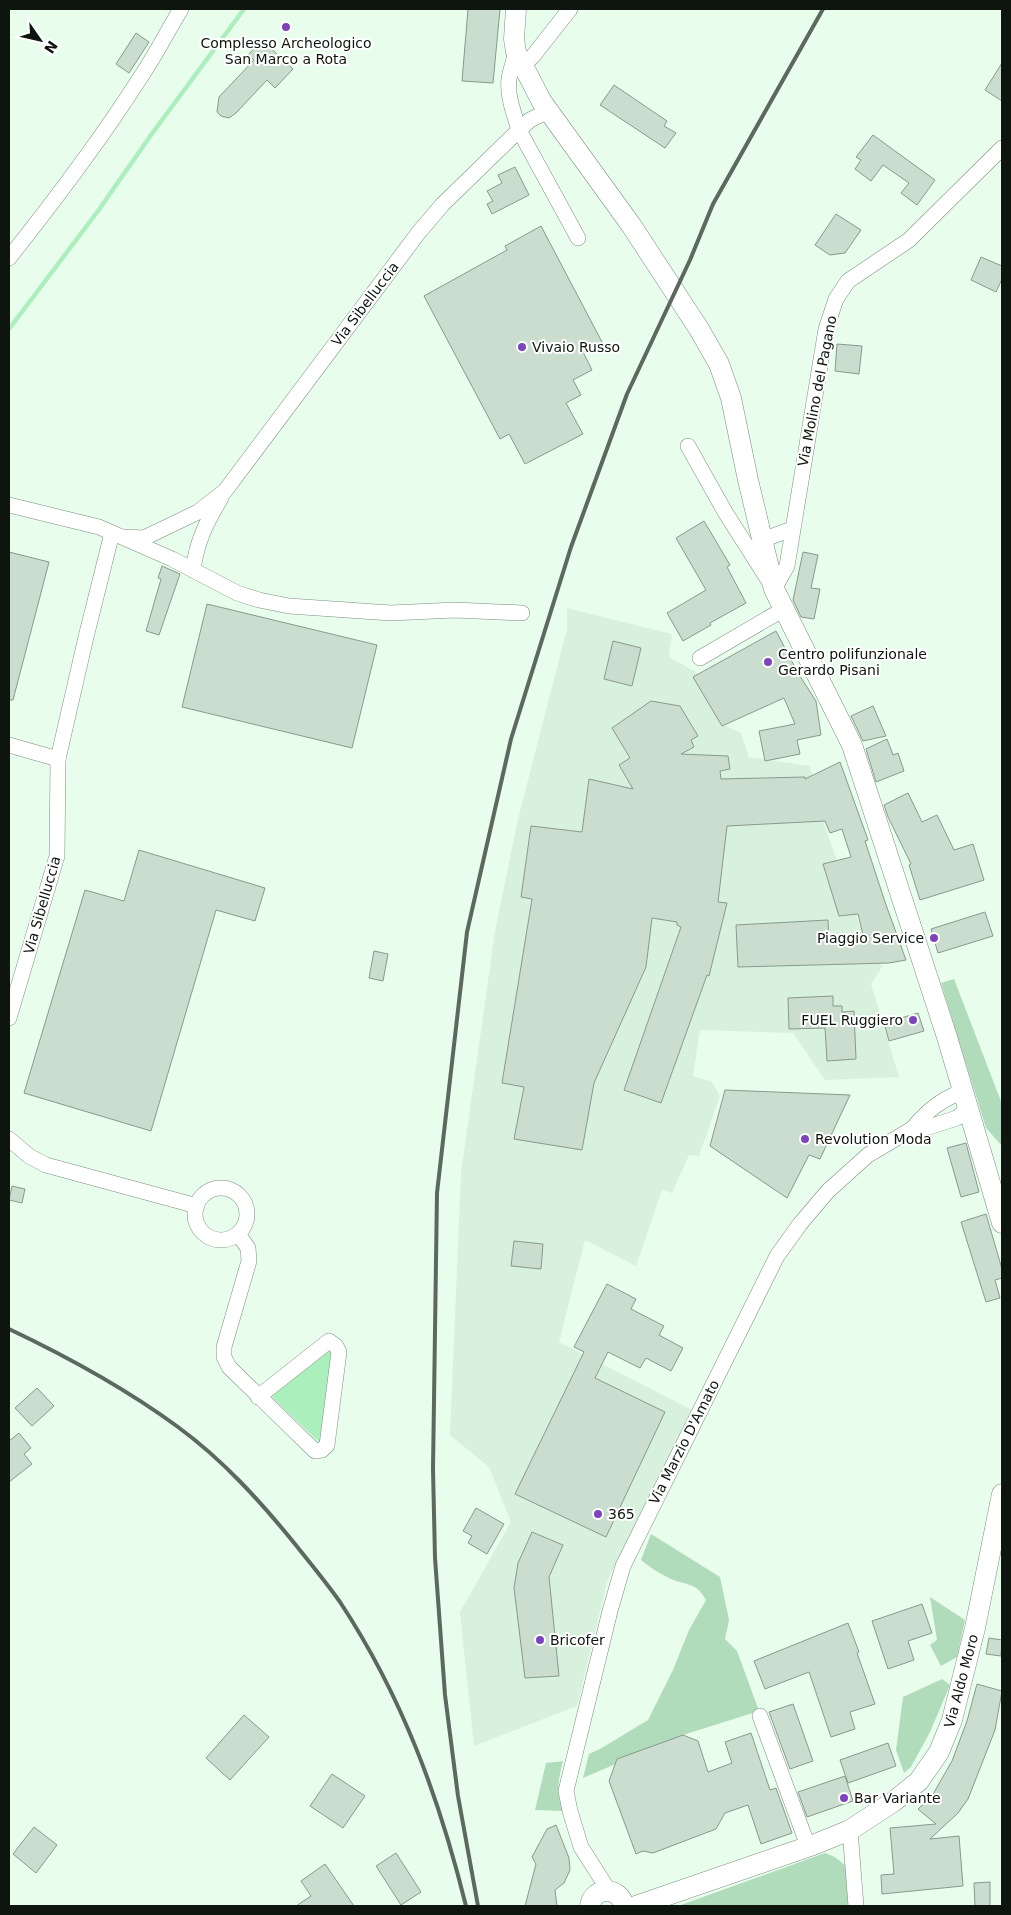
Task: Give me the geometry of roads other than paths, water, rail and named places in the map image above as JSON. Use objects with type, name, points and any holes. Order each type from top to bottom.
[{"type":"main road","points":[[516,9],[514,39],[519,59],[548,111],[631,225],[699,329],[719,364],[731,398],[774,589],[852,745],[947,1037],[1002,1223]]},
{"type":"main road","name":"Via Aldo Moro","points":[[608,1898],[645,1902],[808,1846],[850,1830],[893,1802],[919,1781],[939,1752],[952,1720],[975,1628],[1002,1494]]},
{"type":"street","points":[[9,258],[60,194],[103,133],[140,78],[181,9]]},
{"type":"street","points":[[570,9],[533,56],[519,59],[509,79],[510,104],[519,130],[578,238]]},
{"type":"street","name":"Via Sibelluccia","points":[[193,570],[195,551],[203,530],[225,491],[419,232],[443,204],[519,130],[530,120],[548,111]]},
{"type":"street","name":"Via Molino del Pagano","points":[[774,589],[786,566],[826,329],[836,299],[848,281],[909,240],[1002,148]]},
{"type":"street","points":[[688,446],[725,512],[774,589]]},
{"type":"street","name":"Via Sibelluccia","points":[[117,535],[144,538],[198,512],[225,491]]},
{"type":"street","name":"Via Sibelluccia","points":[[9,505],[65,518],[117,535],[172,559],[237,593],[259,600],[290,606],[391,613],[455,610],[522,613]]},
{"type":"street","points":[[762,540],[792,529]]},
{"type":"street","name":"Via Sibelluccia","points":[[9,1018],[57,856],[58,759],[86,637],[117,535]]},
{"type":"street","points":[[700,658],[784,609]]},
{"type":"street","points":[[9,745],[58,759]]},
{"type":"street","points":[[912,1129],[926,1111],[949,1097],[965,1100]]},
{"type":"street","name":"Via Marzio D'Amato","points":[[608,1898],[595,1870],[581,1847],[566,1791],[610,1611],[623,1566],[777,1256],[800,1224],[828,1192],[868,1155],[912,1129],[930,1127],[957,1118],[965,1100]]},
{"type":"street","points":[[9,1139],[29,1156],[46,1166],[197,1206]]},
{"type":"street","points":[[215,1189],[232,1191],[244,1203],[247,1219],[244,1227],[238,1234],[223,1240],[214,1239],[207,1236],[201,1230],[197,1222],[197,1206],[201,1198],[215,1189]]},
{"type":"street","points":[[238,1234],[248,1248],[249,1261],[224,1347],[224,1357],[229,1367],[258,1397],[315,1451],[322,1450],[327,1445],[339,1352],[330,1341],[258,1397]]},
{"type":"street","points":[[760,1716],[808,1846]]},
{"type":"street","points":[[850,1830],[856,1906]]},
{"type":"waterway","points":[[9,329],[98,211],[151,135],[244,9]]},
{"type":"railway","points":[[478,1906],[458,1796],[445,1695],[435,1558],[433,1469],[437,1193],[467,932],[511,739],[571,547],[627,394],[690,260],[713,204],[823,9]]},
{"type":"railway","points":[[9,1329],[117,1386],[195,1440],[226,1467],[254,1497],[318,1573],[340,1602],[362,1638],[400,1711],[431,1787],[466,1906]]},
{"type":"place","name":"Complesso Archeologico San Marco a Rota","points":[[286,27]]},
{"type":"place","name":"Vivaio Russo","points":[[522,347]]},
{"type":"place","name":"Centro polifunzionale Gerardo Pisani","points":[[768,662]]},
{"type":"place","name":"Piaggio Service","points":[[934,938]]},
{"type":"place","name":"FUEL Ruggiero","points":[[913,1020]]},
{"type":"place","name":"Revolution Moda","points":[[805,1139]]},
{"type":"place","name":"365","points":[[598,1514]]},
{"type":"place","name":"Bricofer","points":[[540,1640]]},
{"type":"place","name":"Bar Variante","points":[[844,1798]]}]
